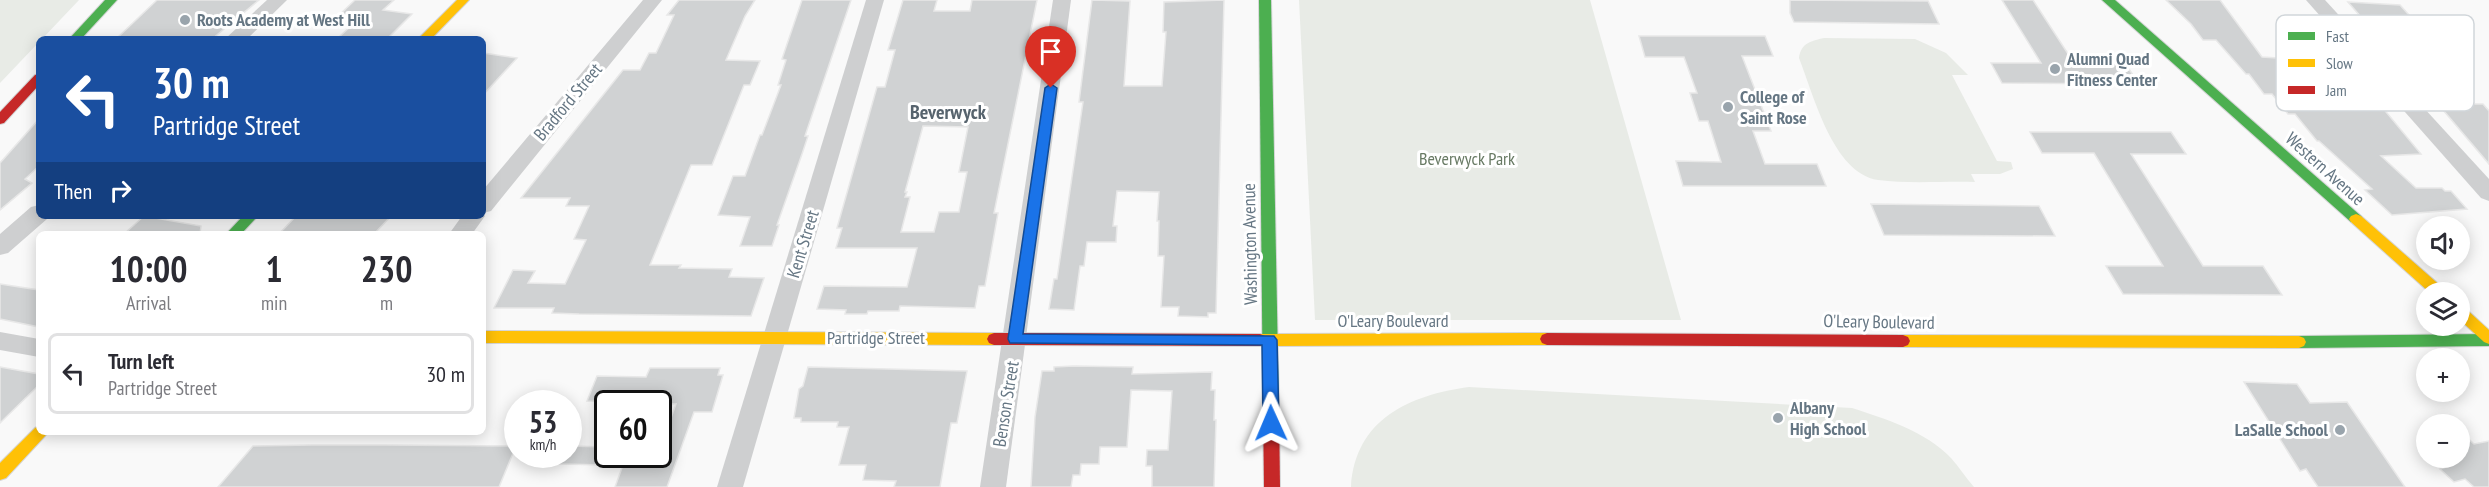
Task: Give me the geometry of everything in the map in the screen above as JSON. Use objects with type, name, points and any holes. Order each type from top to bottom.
[{"type":"street","points":[[78,36],[111,0]]},
{"type":"street","points":[[238,36],[278,0]]},
{"type":"street","points":[[427,36],[463,0]]},
{"type":"street","name":"Bradford Street","points":[[486,201],[653,0]]},
{"type":"street","name":"Kent Street","points":[[730,487],[875,0]]},
{"type":"street","name":"Benson Street","points":[[993,487],[1062,0]]},
{"type":"street","name":"Washington Avenue","points":[[1265,0],[1272,487]]},
{"type":"street","name":"Western Avenue","points":[[2108,0],[2427,282]]},
{"type":"street","points":[[2315,0],[2329,15]]},
{"type":"street","points":[[0,120],[36,81]]},
{"type":"street","points":[[2415,111],[2489,193]]},
{"type":"street","points":[[0,247],[36,216]]},
{"type":"street","points":[[236,231],[248,219]]},
{"type":"street","points":[[462,231],[472,219]]},
{"type":"street","points":[[2470,321],[2489,339]]},
{"type":"street","name":"Partridge Street","points":[[486,337],[1269,340]]},
{"type":"street","name":"O'Leary Boulevard","points":[[1269,340],[1708,339],[2119,343],[2457,342],[2489,339]]},
{"type":"street","points":[[0,341],[36,347]]},
{"type":"street","points":[[0,473],[37,435]]},
{"type":"green space","points":[[0,0],[79,0],[45,36],[36,36],[36,45],[0,83]]},
{"type":"green space","name":"Beverwyck Park","points":[[1299,0],[1590,0],[1681,320],[1315,320]]},
{"type":"green space","points":[[1824,38],[1915,39],[1946,53],[1968,75],[1952,75],[1997,161],[2011,162],[2013,169],[2000,174],[1971,174],[1975,182],[1890,181],[1878,180],[1862,174],[1849,163],[1827,131],[1799,58],[1804,46]]},
{"type":"green space","points":[[1469,387],[1852,408],[1904,427],[1929,440],[1951,458],[1974,487],[1351,487],[1355,464],[1363,444],[1389,415],[1426,396]]},
{"type":"building","name":"Roots Academy at West Hill","points":[[157,0],[259,0],[216,36],[119,36]]},
{"type":"building","points":[[355,0],[394,0],[383,10],[412,14],[390,36],[340,36],[355,22],[335,19]]},
{"type":"building","points":[[679,0],[755,0],[745,16],[726,60],[760,61],[750,85],[744,85],[712,165],[691,165],[650,265],[732,269],[729,277],[764,278],[751,316],[579,314],[552,313],[554,308],[494,308],[513,270],[535,271],[528,283],[565,284],[586,240],[574,239],[589,206],[566,206],[570,198],[521,198],[623,70],[640,70],[649,53],[656,53],[674,15],[667,15]]},
{"type":"building","points":[[802,0],[851,0],[805,136],[808,136],[772,246],[740,246],[750,217],[718,215],[733,176],[745,176],[760,135],[762,135],[781,85],[778,85],[786,60],[782,59]]},
{"type":"building","points":[[903,0],[937,0],[934,11],[970,11],[972,0],[1037,0],[994,213],[998,213],[985,286],[979,286],[975,308],[900,306],[899,311],[868,311],[867,314],[845,314],[846,310],[817,309],[824,286],[907,287],[917,248],[836,248],[842,228],[837,228],[877,87],[885,87],[895,50],[888,50]],"holes":[[[923,126],[968,127],[959,172],[967,172],[959,212],[939,212],[934,232],[901,232],[910,197],[905,197],[907,192],[905,192]]]},
{"type":"building","points":[[1092,0],[1130,1],[1124,86],[1162,86],[1166,32],[1163,32],[1164,2],[1224,0],[1216,313],[1208,313],[1208,317],[1178,316],[1179,307],[1161,307],[1164,256],[1158,256],[1159,192],[1117,191],[1113,226],[1117,226],[1116,242],[1087,242],[1084,266],[1080,266],[1074,310],[1049,309],[1054,279],[1057,279],[1083,102],[1079,102]]},
{"type":"building","points":[[1790,0],[1928,1],[1939,24],[1794,22],[1790,13]]},
{"type":"building","points":[[2002,0],[2033,0],[2074,63],[2125,63],[2139,84],[2002,83],[1991,63],[2041,63]]},
{"type":"building","points":[[2166,0],[2220,0],[2262,57],[2276,58],[2276,99],[2272,94],[2264,94],[2249,74],[2246,74],[2216,40],[2203,40],[2191,24]]},
{"type":"building","points":[[2348,2],[2400,5],[2409,15],[2359,15]]},
{"type":"building","name":"College of Saint Rose","points":[[1639,36],[1765,36],[1773,56],[1742,56],[1771,131],[1753,131],[1765,164],[1817,164],[1826,186],[1683,186],[1676,161],[1721,162],[1708,121],[1699,121],[1690,93],[1697,93],[1684,57],[1645,57]]},
{"type":"building","points":[[486,53],[517,58],[486,92]]},
{"type":"building","points":[[2474,103],[2483,104],[2489,111],[2489,164],[2444,111],[2474,111]]},
{"type":"building","points":[[2286,111],[2385,111],[2421,154],[2381,156],[2416,188],[2442,188],[2445,191],[2451,191],[2467,209],[2392,215],[2365,190],[2372,189],[2317,141],[2295,114],[2288,114]]},
{"type":"building","points":[[36,122],[36,169],[25,179],[32,183],[0,210],[0,163]]},
{"type":"building","points":[[2030,132],[2171,132],[2186,154],[2131,154],[2203,266],[2263,266],[2282,295],[2123,294],[2106,266],[2163,266],[2094,153],[2042,153]]},
{"type":"building","points":[[1871,204],[2039,206],[2055,236],[1884,235]]},
{"type":"building","points":[[141,219],[161,219],[201,226],[200,231],[127,231]]},
{"type":"building","points":[[293,219],[388,219],[377,231],[282,231]]},
{"type":"building","points":[[0,284],[36,290],[36,326],[0,319]]},
{"type":"building","points":[[0,367],[36,373],[36,388],[0,423]]},
{"type":"building","points":[[808,367],[967,371],[957,423],[951,423],[940,487],[894,487],[896,481],[863,480],[866,465],[839,465],[849,427],[837,427],[838,422],[801,422],[801,418],[794,418],[799,389],[803,386]]},
{"type":"building","points":[[1054,367],[1133,367],[1132,374],[1212,372],[1211,390],[1215,390],[1214,420],[1216,420],[1214,487],[1152,487],[1152,466],[1146,466],[1147,450],[1168,450],[1172,391],[1131,390],[1127,447],[1100,447],[1099,464],[1081,464],[1080,475],[1073,475],[1071,487],[1031,487],[1035,417],[1042,371],[1054,371]]},
{"type":"building","points":[[650,368],[720,368],[718,375],[723,375],[712,412],[694,412],[667,487],[615,487],[622,468],[672,468],[672,415],[676,404],[672,404],[672,390],[594,390],[594,401],[587,401],[597,376],[646,377]]},
{"type":"building","points":[[2244,382],[2297,384],[2310,403],[2347,402],[2405,487],[2318,487],[2306,469],[2300,471]]},
{"type":"building","points":[[2470,440],[2474,444],[2489,441],[2489,487],[2474,487],[2465,479],[2454,482],[2440,469],[2470,468]]},
{"type":"building","points":[[253,446],[504,446],[504,468],[507,468],[499,487],[218,487]]},
{"type":"building","points":[[582,446],[594,447],[594,465],[582,464]]},
{"type":"traffic: fast","points":[[78,36],[111,0]]},
{"type":"traffic: fast","points":[[1265,0],[1271,411]]},
{"type":"traffic: fast","points":[[2108,0],[2356,219]]},
{"type":"traffic: fast","points":[[236,231],[248,219]]},
{"type":"traffic: fast","points":[[2299,342],[2489,340]]},
{"type":"traffic: slow","points":[[427,36],[463,0]]},
{"type":"traffic: slow","points":[[2356,219],[2427,282]]},
{"type":"traffic: slow","points":[[2470,321],[2489,338]]},
{"type":"traffic: slow","points":[[486,337],[994,339]]},
{"type":"traffic: slow","points":[[1260,340],[1547,339]]},
{"type":"traffic: slow","points":[[1903,341],[2299,342]]},
{"type":"traffic: slow","points":[[0,473],[37,435]]},
{"type":"traffic: jam","points":[[0,120],[36,81]]},
{"type":"traffic: jam","points":[[994,339],[1260,340]]},
{"type":"traffic: jam","points":[[1547,339],[1903,341]]},
{"type":"traffic: jam","points":[[1271,411],[1272,487]]},
{"type":"place","name":"Roots Academy at West Hill","points":[[185,20]]},
{"type":"place","name":"Alumni Quad Fitness Center","points":[[2055,69]]},
{"type":"place","name":"College of Saint Rose","points":[[1728,107]]},
{"type":"place","name":"Albany High School","points":[[1778,418]]},
{"type":"place","name":"LaSalle School","points":[[2340,430]]},
{"type":"district","name":"Beverwyck","points":[[948,112]]},
{"type":"route","points":[[1051,88],[1015,339],[1269,340],[1271,423]]}]
